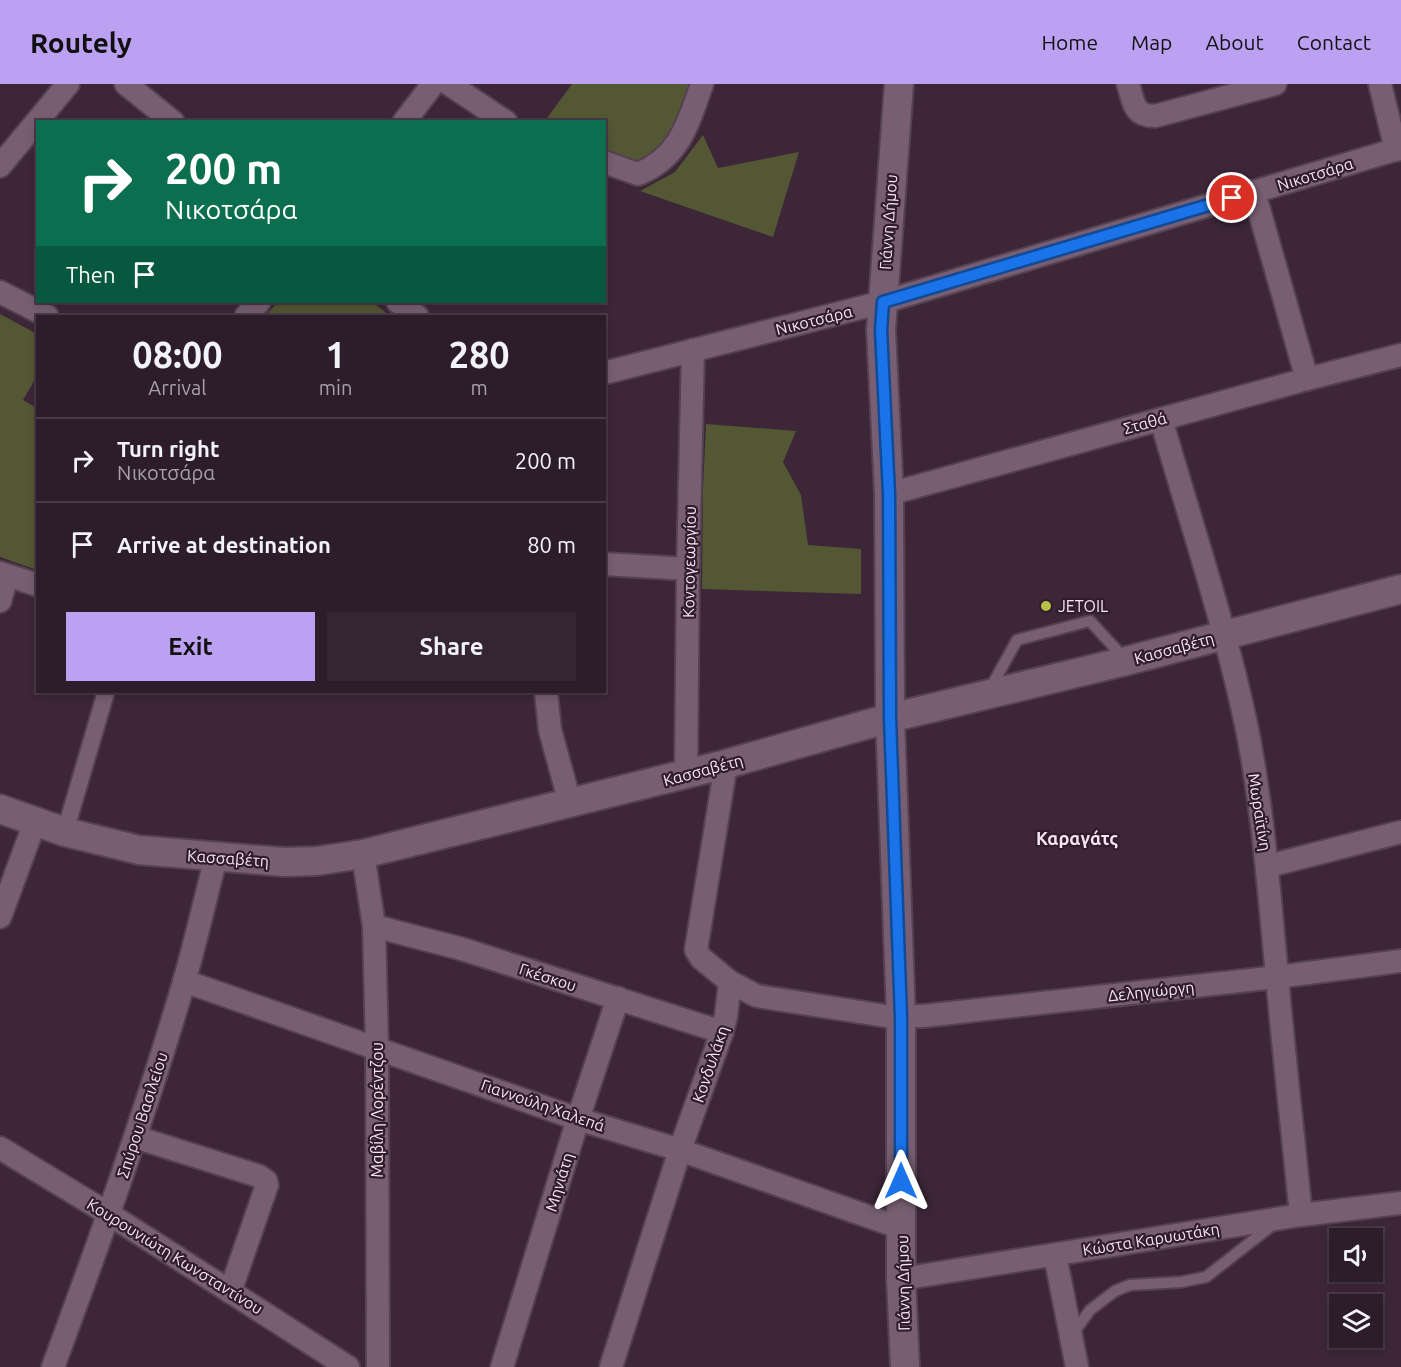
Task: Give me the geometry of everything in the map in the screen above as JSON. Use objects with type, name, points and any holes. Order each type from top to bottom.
[{"type":"street","points":[[38,120],[68,84]]},
{"type":"street","points":[[126,84],[171,120]]},
{"type":"street","points":[[406,120],[434,84]]},
{"type":"street","points":[[449,84],[503,120]]},
{"type":"street","points":[[606,163],[638,174],[652,169],[676,147],[702,84]]},
{"type":"street","name":"Γιάννη Δήμου","points":[[899,84],[881,330],[889,494],[890,718],[901,1017],[901,1279],[905,1367]]},
{"type":"street","points":[[1128,84],[1135,107],[1139,112],[1145,116],[1155,116],[1275,84]]},
{"type":"street","points":[[1380,84],[1398,149]]},
{"type":"street","points":[[0,166],[36,123]]},
{"type":"street","name":"Νικοτσάρα","points":[[606,372],[883,302],[1398,149]]},
{"type":"street","points":[[1254,192],[1307,378]]},
{"type":"street","points":[[0,292],[45,315]]},
{"type":"street","points":[[247,315],[258,303]]},
{"type":"street","points":[[399,303],[416,315]]},
{"type":"street","name":"Κοντογεωργίου","points":[[686,774],[693,350]]},
{"type":"street","name":"Σταθά","points":[[889,494],[1307,378],[1401,355]]},
{"type":"street","name":"Μωραϊτίνη","points":[[1161,419],[1224,635],[1246,724],[1268,866],[1277,977],[1290,1217]]},
{"type":"street","points":[[606,564],[688,569]]},
{"type":"street","points":[[0,601],[4,575],[36,584]]},
{"type":"street","name":"Κασσαβέτη","points":[[0,809],[65,832],[139,850],[284,862],[316,861],[363,854],[726,764],[890,718],[1126,661],[1401,589]]},
{"type":"street","points":[[65,832],[106,693]]},
{"type":"street","points":[[546,693],[550,730],[570,803]]},
{"type":"street","points":[[726,764],[696,950],[701,958],[730,982],[757,996],[901,1017]]},
{"type":"street","points":[[0,916],[35,822]]},
{"type":"street","points":[[1268,866],[1401,832]]},
{"type":"street","name":"Μαβίλη Λορέντζου","points":[[363,854],[374,926],[377,1047],[378,1367]]},
{"type":"street","name":"Σπύρου Βασιλείου","points":[[53,1367],[135,1137],[184,981],[216,858]]},
{"type":"street","name":"Γκέσκου","points":[[374,926],[462,950],[722,1032]]},
{"type":"street","name":"Δεληγιώργη","points":[[901,1017],[1277,977],[1401,961]]},
{"type":"street","name":"Γιαννούλη Χαλεπά","points":[[184,981],[578,1119],[680,1150],[901,1228]]},
{"type":"street","name":"Κονδυλάκη","points":[[611,1367],[680,1150],[722,1032],[730,982]]},
{"type":"street","name":"Μηνιάτη","points":[[502,1367],[578,1119],[618,998]]},
{"type":"street","points":[[135,1137],[259,1176],[266,1181],[267,1185],[230,1292]]},
{"type":"street","name":"Κουρουνιώτη Κωνσταντίνου","points":[[0,1148],[109,1214],[348,1367]]},
{"type":"street","name":"Κώστα Καρυωτάκη","points":[[901,1279],[1290,1217],[1401,1203]]},
{"type":"street","points":[[1055,1255],[1077,1367]]},
{"type":"lane","points":[[987,695],[1017,640],[1090,621],[1126,661]]},
{"type":"lane","points":[[1071,1336],[1090,1310],[1115,1290],[1130,1285],[1181,1282],[1206,1276],[1290,1217]]},
{"type":"green space","points":[[572,84],[695,84],[681,122],[646,167],[606,152],[606,120],[545,120]]},
{"type":"green space","points":[[703,135],[718,168],[799,152],[773,237],[640,191],[675,172]]},
{"type":"green space","points":[[277,303],[373,303],[389,315],[266,315]]},
{"type":"green space","points":[[0,314],[36,333],[36,378],[23,400],[36,407],[36,570],[0,557]]},
{"type":"green space","points":[[706,424],[796,431],[783,462],[801,495],[808,545],[861,549],[861,594],[702,589]]},
{"type":"place","name":"JETOIL","points":[[1046,606]]},
{"type":"district","name":"Καραγάτς","points":[[1077,838]]},
{"type":"route","points":[[901,1181],[901,1017],[890,718],[889,494],[881,330],[883,302],[1232,198]]}]
